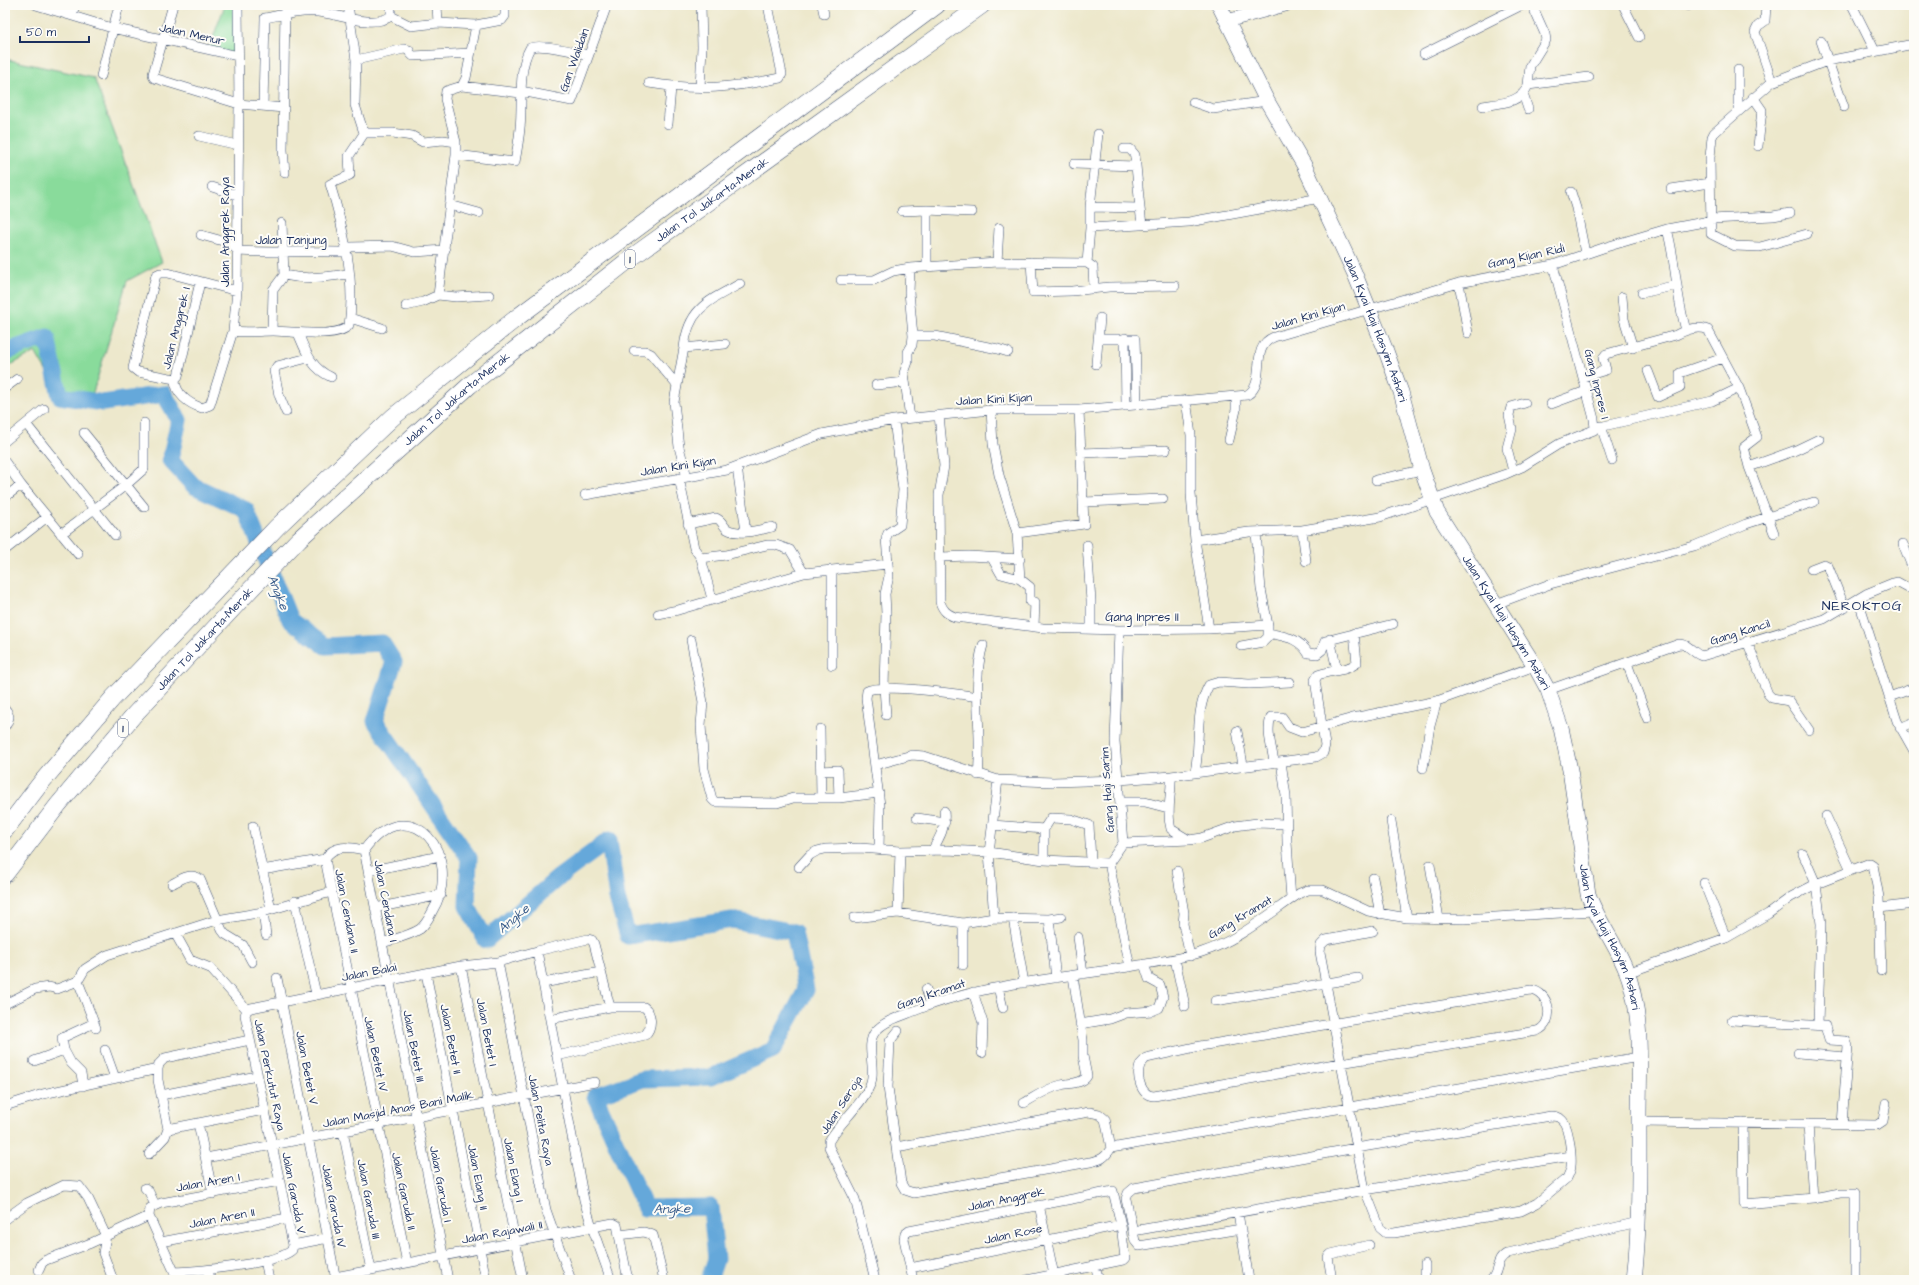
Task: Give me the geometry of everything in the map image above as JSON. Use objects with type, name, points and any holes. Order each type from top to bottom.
[{"type":"highway","name":"Jalan Tol Jakarta–Merak","points":[[5,830],[40,784],[113,698],[278,527],[393,418],[519,316],[937,5]]},
{"type":"highway","name":"Jalan Tol Jakarta–Merak","points":[[5,874],[58,805],[132,716],[250,590],[299,539],[470,385],[635,255],[982,5]]},
{"type":"main road","name":"Jalan Kyai Haji Hasyim Ashari","points":[[1219,5],[1267,101],[1293,144],[1320,198],[1369,310],[1400,392],[1432,500],[1453,537],[1535,666],[1548,690],[1561,728],[1570,770],[1584,878],[1594,911],[1627,973],[1636,1011],[1639,1056],[1639,1122],[1638,1222],[1634,1280]]},
{"type":"street","name":"Jalan Menur","points":[[36,5],[112,28],[156,39],[163,38],[238,56]]},
{"type":"street","points":[[72,15],[74,5]]},
{"type":"street","points":[[101,76],[119,5]]},
{"type":"street","points":[[173,5],[153,74],[154,78],[239,104],[284,108]]},
{"type":"street","name":"Jalan Anggrek Raya","points":[[175,379],[177,389],[188,402],[202,408],[210,405],[233,331],[237,291],[238,251],[238,5]]},
{"type":"street","points":[[348,5],[356,60],[356,105],[361,127],[365,132],[393,133],[412,136],[423,142],[443,140],[456,142]]},
{"type":"street","points":[[391,5],[391,16]]},
{"type":"street","points":[[437,5],[438,23]]},
{"type":"street","points":[[391,16],[411,26],[438,23],[476,25],[502,20],[505,16],[505,5]]},
{"type":"street","name":"Gan Walidain","points":[[521,92],[572,101],[588,54],[608,5]]},
{"type":"street","points":[[700,88],[702,47],[701,5]]},
{"type":"street","points":[[649,84],[671,87],[723,88],[744,85],[782,76],[768,5]]},
{"type":"street","points":[[822,5],[824,14]]},
{"type":"street","points":[[1227,21],[1286,5]]},
{"type":"street","points":[[1424,54],[1522,5]]},
{"type":"street","points":[[1483,106],[1516,99],[1523,94],[1528,85],[1530,66],[1546,40],[1545,34],[1532,5]]},
{"type":"street","points":[[1623,5],[1638,37]]},
{"type":"street","points":[[1766,5],[1765,21],[1758,26],[1755,32],[1772,82]]},
{"type":"street","points":[[1852,5],[1875,51]]},
{"type":"street","points":[[285,173],[283,150],[286,10]]},
{"type":"street","points":[[263,106],[265,18],[286,10],[316,12],[349,19],[380,21],[391,16]]},
{"type":"street","points":[[462,86],[466,78],[476,25]]},
{"type":"street","points":[[1821,41],[1844,107]]},
{"type":"street","points":[[1807,234],[1760,247],[1735,246],[1711,234],[1710,183],[1712,137],[1717,129],[1772,82],[1827,61],[1914,44]]},
{"type":"street","points":[[456,155],[515,162],[520,128],[521,92],[526,55],[531,46],[588,54]]},
{"type":"street","points":[[356,60],[404,48],[409,50],[413,56],[471,53]]},
{"type":"street","points":[[1738,70],[1738,111]]},
{"type":"street","points":[[1528,85],[1589,77]]},
{"type":"street","points":[[438,295],[445,250],[445,239],[456,155],[456,142],[445,94],[446,91],[462,86],[521,92]]},
{"type":"street","points":[[668,124],[671,87]]},
{"type":"street","points":[[1523,94],[1528,109]]},
{"type":"street","points":[[1754,97],[1762,110],[1758,146]]},
{"type":"street","points":[[1193,102],[1213,109],[1267,101]]},
{"type":"street","points":[[233,331],[245,333],[272,331],[319,334],[343,330],[348,325],[351,300],[348,274],[338,205],[330,184],[350,175],[350,156],[365,132]]},
{"type":"street","points":[[1087,263],[1090,207],[1098,134]]},
{"type":"street","points":[[199,136],[238,145]]},
{"type":"street","points":[[1124,149],[1130,149],[1135,155],[1142,225]]},
{"type":"street","points":[[1074,164],[1135,166]]},
{"type":"street","points":[[1671,189],[1710,183]]},
{"type":"street","points":[[212,187],[237,195]]},
{"type":"street","points":[[1571,192],[1576,208],[1585,253]]},
{"type":"street","points":[[1090,228],[1188,222],[1320,198]]},
{"type":"street","points":[[450,205],[479,213]]},
{"type":"street","points":[[1090,207],[1140,208]]},
{"type":"street","points":[[926,267],[927,210]]},
{"type":"street","points":[[902,211],[927,210],[972,212]]},
{"type":"street","name":"Gang Kijan Ridi","points":[[1369,310],[1459,283],[1553,265],[1585,253],[1667,229],[1704,222],[1711,219],[1773,216],[1790,213]]},
{"type":"street","points":[[272,331],[273,290],[284,275],[282,223]]},
{"type":"street","points":[[997,262],[999,228]]},
{"type":"street","points":[[1667,229],[1680,311],[1686,330]]},
{"type":"street","points":[[201,235],[230,244],[238,251]]},
{"type":"street","name":"Jalan Tanjung","points":[[238,251],[284,253],[297,251],[345,252],[350,247],[392,246],[414,252],[445,250]]},
{"type":"street","points":[[841,280],[874,280],[893,271],[910,268],[997,262],[1087,263],[1093,267],[1094,289]]},
{"type":"street","points":[[1031,262],[1033,292],[1175,286]]},
{"type":"street","name":"Gang Inpres I","points":[[1432,500],[1513,471],[1559,444],[1590,432],[1598,427],[1586,391],[1553,265]]},
{"type":"street","points":[[910,268],[909,292],[914,336],[912,345],[908,352],[905,382],[910,418]]},
{"type":"street","points":[[175,379],[138,372],[133,368],[153,280],[157,273],[164,272],[237,291]]},
{"type":"street","points":[[284,275],[298,278],[312,278],[348,274]]},
{"type":"street","name":"Jalan Anggrek I","points":[[175,379],[178,376],[200,282]]},
{"type":"street","points":[[1459,283],[1468,333]]},
{"type":"street","points":[[712,599],[701,558],[694,548],[688,524],[676,430],[674,402],[685,336],[689,323],[698,309],[710,300],[740,284]]},
{"type":"street","points":[[1642,293],[1677,285]]},
{"type":"street","points":[[406,306],[423,302],[438,295],[456,297],[488,296]]},
{"type":"street","points":[[1622,297],[1624,319],[1632,348]]},
{"type":"street","name":"Jalan Kini Kijan","points":[[585,495],[712,473],[737,467],[822,434],[894,420],[991,410],[1079,410],[1247,395],[1255,388],[1261,348],[1269,339],[1369,310]]},
{"type":"street","points":[[350,318],[382,328]]},
{"type":"street","points":[[1096,364],[1100,318]]},
{"type":"street","points":[[1583,377],[1606,370],[1603,358],[1606,354],[1676,335],[1686,330],[1703,328],[1708,330],[1739,388],[1757,437],[1744,447],[1749,467],[1774,533]]},
{"type":"street","points":[[298,333],[308,358],[321,372],[331,377]]},
{"type":"street","points":[[914,336],[935,336],[1008,352]]},
{"type":"street","points":[[1125,338],[1126,406]]},
{"type":"street","points":[[1098,339],[1134,338],[1136,340],[1137,405]]},
{"type":"street","points":[[684,348],[725,344]]},
{"type":"street","points":[[634,351],[645,351],[651,354],[676,384]]},
{"type":"street","points":[[286,412],[279,395],[274,371],[277,366],[308,358]]},
{"type":"street","points":[[1648,371],[1658,397],[1680,387],[1680,373],[1723,358]]},
{"type":"street","points":[[5,388],[17,380]]},
{"type":"street","points":[[876,385],[905,382]]},
{"type":"street","points":[[1126,387],[1137,387]]},
{"type":"street","points":[[1612,460],[1598,427],[1712,401],[1739,388]]},
{"type":"street","points":[[1551,404],[1586,391]]},
{"type":"street","points":[[1229,440],[1236,410],[1236,397]]},
{"type":"street","points":[[1186,400],[1190,430],[1191,494],[1195,540],[1209,629]]},
{"type":"street","points":[[1513,471],[1507,448],[1512,429],[1510,410],[1511,407],[1524,403]]},
{"type":"street","points":[[5,441],[44,409]]},
{"type":"street","points":[[991,410],[993,444],[998,475],[1017,533],[1020,559],[1020,579]]},
{"type":"street","points":[[1017,533],[1084,524],[1079,410]]},
{"type":"street","name":"Gang Inpres II","points":[[939,415],[944,466],[939,496],[941,557],[940,602],[947,614],[955,617],[1034,626],[1091,629],[1268,629],[1302,644],[1308,653],[1317,654],[1322,650],[1325,641],[1330,639]]},
{"type":"street","points":[[886,715],[884,688],[886,613],[884,594],[889,576],[886,538],[888,533],[900,525],[903,490],[894,420]]},
{"type":"street","points":[[61,534],[126,485],[145,467],[144,423]]},
{"type":"street","points":[[26,424],[93,509],[116,535]]},
{"type":"street","points":[[84,433],[144,507]]},
{"type":"street","points":[[1749,467],[1796,450],[1819,439]]},
{"type":"street","points":[[1081,454],[1166,450]]},
{"type":"street","points":[[5,462],[21,485],[78,554]]},
{"type":"street","points":[[737,467],[746,532]]},
{"type":"street","points":[[1376,480],[1422,470]]},
{"type":"street","points":[[5,497],[21,485]]},
{"type":"street","points":[[1083,502],[1163,499]]},
{"type":"street","points":[[1195,540],[1248,532],[1256,533],[1302,530],[1380,517],[1432,500]]},
{"type":"street","points":[[1496,604],[1550,584],[1694,546],[1738,527],[1814,502]]},
{"type":"street","points":[[5,550],[47,517]]},
{"type":"street","points":[[688,524],[716,518],[720,519],[727,528],[746,532],[772,527]]},
{"type":"street","points":[[1302,530],[1306,561]]},
{"type":"street","points":[[1241,646],[1263,642],[1268,637],[1261,589],[1256,533]]},
{"type":"street","points":[[1903,544],[1914,572]]},
{"type":"street","points":[[701,558],[726,555],[767,545],[776,545],[790,550],[804,574]]},
{"type":"street","points":[[1087,545],[1091,601],[1091,629]]},
{"type":"street","points":[[941,557],[969,556],[1020,559]]},
{"type":"street","points":[[992,558],[1001,574],[1020,579],[1030,587],[1030,602],[1035,602],[1034,626]]},
{"type":"street","points":[[658,614],[678,610],[712,599],[804,574],[888,564]]},
{"type":"street","points":[[1811,569],[1824,564],[1828,566],[1845,608]]},
{"type":"street","points":[[832,571],[832,665]]},
{"type":"street","name":"Gang Kancil","points":[[1548,690],[1679,644],[1689,646],[1697,655],[1702,656],[1747,641],[1824,619],[1858,599],[1893,583],[1898,582],[1908,588],[1914,588]]},
{"type":"street","points":[[1858,599],[1900,728],[1914,751]]},
{"type":"street","points":[[1337,670],[1330,639],[1393,624]]},
{"type":"street","name":"Gang Haji Sarim","points":[[1109,863],[1123,842],[1115,741],[1119,630]]},
{"type":"street","points":[[875,765],[912,755],[924,756],[978,775],[998,780],[1053,782],[1119,780],[1171,776],[1242,765],[1316,757],[1322,753],[1324,745],[1315,680],[1318,675],[1337,670],[1350,669],[1357,663],[1354,634]]},
{"type":"street","points":[[691,640],[703,702],[700,725],[704,769],[712,799],[715,802],[777,803],[793,798],[839,798],[879,793]]},
{"type":"street","points":[[1747,641],[1768,694],[1772,698],[1788,701],[1809,730]]},
{"type":"street","points":[[978,775],[980,754],[978,697],[980,656],[983,645]]},
{"type":"street","points":[[1627,663],[1647,718]]},
{"type":"street","points":[[1291,899],[1286,824],[1286,796],[1278,762],[1270,738],[1269,722],[1271,717],[1282,717],[1289,727],[1302,732],[1353,718],[1437,701],[1535,666]]},
{"type":"street","points":[[1195,772],[1198,748],[1198,717],[1209,684],[1219,682],[1249,684],[1290,682]]},
{"type":"street","points":[[879,849],[879,793],[866,698],[867,691],[871,689],[884,688],[939,690],[978,697]]},
{"type":"street","points":[[1889,697],[1914,688]]},
{"type":"street","points":[[1423,768],[1430,726],[1437,701]]},
{"type":"street","points":[[5,712],[7,717],[5,723]]},
{"type":"street","points":[[1900,728],[1914,722]]},
{"type":"street","points":[[820,729],[821,798]]},
{"type":"street","points":[[1237,731],[1242,765]]},
{"type":"street","points":[[820,771],[838,770],[839,798]]},
{"type":"street","points":[[1171,776],[1172,794],[1168,808],[1171,829],[1189,840]]},
{"type":"street","points":[[994,918],[989,852],[998,780]]},
{"type":"street","points":[[1121,802],[1146,802],[1168,808]]},
{"type":"street","points":[[932,851],[942,834],[945,822],[944,811]]},
{"type":"street","points":[[1826,816],[1851,870]]},
{"type":"street","points":[[1044,860],[1044,829],[1052,818],[1059,817],[1087,824],[1090,827],[1091,862]]},
{"type":"street","points":[[917,818],[945,822]]},
{"type":"street","points":[[1391,821],[1407,918]]},
{"type":"street","points":[[1123,842],[1189,840],[1202,838],[1235,826],[1257,823],[1286,824]]},
{"type":"street","points":[[364,850],[372,839],[382,830],[397,826],[411,825],[431,836],[440,856],[444,882],[441,895],[435,907],[420,929],[382,943]]},
{"type":"street","points":[[992,825],[1044,829]]},
{"type":"street","points":[[253,826],[262,870],[267,911],[266,935]]},
{"type":"street","name":"Jalan Cendana II","points":[[351,988],[325,859],[328,853],[341,848],[364,850]]},
{"type":"street","points":[[799,867],[810,855],[825,849],[989,852],[1044,860],[1109,863],[1130,967]]},
{"type":"street","name":"Jalan Cendana I","points":[[364,850],[389,980]]},
{"type":"street","points":[[898,913],[900,851]]},
{"type":"street","points":[[1803,854],[1816,884],[1821,924],[1818,1025]]},
{"type":"street","points":[[368,871],[440,856]]},
{"type":"street","points":[[262,870],[325,859]]},
{"type":"street","points":[[1627,973],[1726,938],[1768,914],[1791,897],[1816,884],[1870,863],[1872,864],[1876,879],[1879,908],[1881,970]]},
{"type":"street","points":[[1430,865],[1439,919]]},
{"type":"street","points":[[1177,871],[1184,913],[1183,924],[1190,956]]},
{"type":"street","points":[[172,884],[186,876],[196,876],[200,879],[217,920],[226,934],[243,945],[252,962]]},
{"type":"street","points":[[1373,878],[1380,914]]},
{"type":"street","points":[[1704,883],[1726,938]]},
{"type":"street","name":"Gang Kramat","points":[[876,1031],[889,1022],[931,1005],[973,992],[1190,956],[1214,948],[1242,932],[1291,899],[1308,890],[1323,890],[1368,911],[1407,918],[1439,919],[1594,911]]},
{"type":"street","points":[[5,1004],[35,989],[49,987],[58,989],[78,982],[85,969],[108,955],[217,920],[267,911],[295,901],[331,892]]},
{"type":"street","points":[[375,908],[441,895]]},
{"type":"street","points":[[295,901],[316,994]]},
{"type":"street","points":[[1879,908],[1914,904]]},
{"type":"street","points":[[854,918],[898,913],[962,923],[994,918],[1049,919],[1061,917]]},
{"type":"street","points":[[1013,918],[1024,983]]},
{"type":"street","points":[[1049,919],[1056,978]]},
{"type":"street","points":[[962,923],[963,965]]},
{"type":"street","points":[[1241,1230],[1143,1246],[1136,1244],[1126,1198],[1128,1193],[1134,1188],[1356,1148],[1550,1116],[1558,1116],[1566,1127],[1571,1156],[1571,1166],[1567,1178],[1530,1208],[1394,1233],[1386,1233],[1380,1228],[1364,1190],[1356,1148],[1349,1106],[1325,983],[1320,952],[1321,945],[1326,940],[1372,931]]},
{"type":"street","points":[[174,933],[190,960],[210,968],[247,1010]]},
{"type":"street","points":[[1078,938],[1083,974]]},
{"type":"street","name":"Jalan Balai","points":[[247,1010],[316,994],[461,966],[498,962],[588,939],[592,940],[601,972]]},
{"type":"street","points":[[537,951],[584,1200],[611,1280]]},
{"type":"street","points":[[1175,959],[1185,1006]]},
{"type":"street","name":"Jalan Pelita Raya","points":[[498,962],[546,1210],[571,1280]]},
{"type":"street","points":[[1080,1024],[1110,1020],[1126,1013],[1152,1011],[1159,1008],[1163,997],[1160,984],[1149,979],[1144,964]]},
{"type":"street","name":"Jalan Betet I","points":[[461,966],[488,1103]]},
{"type":"street","points":[[543,983],[601,972],[610,1007]]},
{"type":"street","name":"Jalan Betet II","points":[[426,973],[453,1110]]},
{"type":"street","points":[[1024,1103],[1060,1085],[1085,1080],[1087,1076],[1073,976]]},
{"type":"street","name":"Jalan Betet V","points":[[277,978],[308,1138]]},
{"type":"street","points":[[1215,1001],[1358,978]]},
{"type":"street","name":"Jalan Betet III","points":[[389,980],[416,1117]]},
{"type":"street","points":[[78,982],[95,1025],[62,1038],[64,1050],[71,1063],[81,1073],[83,1086]]},
{"type":"street","points":[[998,987],[1003,1008]]},
{"type":"street","name":"Jalan Betet IV","points":[[351,988],[379,1124]]},
{"type":"street","points":[[926,989],[931,1005]]},
{"type":"street","points":[[1530,990],[1538,991],[1543,995],[1546,1001],[1548,1022],[1544,1028],[1537,1031],[1340,1063],[1154,1096],[1148,1096],[1141,1086],[1140,1066],[1146,1058],[1200,1046],[1530,990]]},
{"type":"street","points":[[973,992],[983,1023],[982,1053]]},
{"type":"street","points":[[550,1019],[610,1007],[644,1007],[650,1014],[651,1025],[649,1031],[640,1037],[557,1056]]},
{"type":"street","name":"Jalan Perkutut Raya","points":[[247,1010],[245,1014],[272,1146]]},
{"type":"street","points":[[1732,1020],[1825,1026],[1829,1040],[1846,1041],[1848,1046],[1842,1124]]},
{"type":"street","name":"Jalan Seroja","points":[[875,1280],[855,1199],[829,1147],[829,1141],[870,1086],[873,1072],[871,1042],[876,1031]]},
{"type":"street","points":[[896,1147],[1089,1112],[1099,1114],[1104,1120],[1110,1148],[1106,1156],[1101,1160],[914,1193],[905,1190],[901,1183],[896,1147],[888,1087],[890,1041],[898,1031]]},
{"type":"street","points":[[149,1154],[166,1137],[168,1129],[161,1095],[158,1069],[159,1064],[165,1058],[250,1040]]},
{"type":"street","points":[[34,1061],[64,1050]]},
{"type":"street","points":[[104,1050],[115,1078]]},
{"type":"street","points":[[1798,1053],[1846,1057]]},
{"type":"street","points":[[1110,1148],[1639,1056]]},
{"type":"street","points":[[5,1106],[43,1094],[158,1069]]},
{"type":"street","points":[[161,1095],[257,1076]]},
{"type":"street","name":"Jalan Masjid Anas Bani Malik","points":[[206,1158],[595,1082]]},
{"type":"street","name":"Jalan Elang I","points":[[488,1103],[523,1280]]},
{"type":"street","points":[[1639,1122],[1877,1125],[1883,1121],[1886,1103]]},
{"type":"street","points":[[168,1129],[264,1110]]},
{"type":"street","name":"Jalan Elang II","points":[[453,1110],[486,1280]]},
{"type":"street","name":"Jalan Garuda I","points":[[416,1117],[448,1280]]},
{"type":"street","points":[[1743,1123],[1744,1204],[1813,1198],[1855,1192],[1855,1280]]},
{"type":"street","points":[[198,1124],[213,1194]]},
{"type":"street","name":"Jalan Garuda II","points":[[379,1124],[407,1263]]},
{"type":"street","points":[[1808,1124],[1813,1198]]},
{"type":"street","name":"Jalan Garuda III","points":[[344,1132],[371,1270]]},
{"type":"street","name":"Jalan Garuda IV","points":[[308,1138],[336,1279]]},
{"type":"street","name":"Jalan Garuda V","points":[[272,1146],[292,1245]]},
{"type":"street","points":[[1133,1231],[1364,1190],[1571,1156]]},
{"type":"street","name":"Jalan Aren I","points":[[155,1204],[280,1181]]},
{"type":"street","points":[[5,1218],[27,1203],[64,1185],[79,1186],[88,1198],[106,1236],[103,1253],[113,1280]]},
{"type":"street","points":[[145,1188],[149,1192],[155,1204],[150,1208],[149,1216],[176,1276],[265,1260],[289,1253],[292,1250],[292,1245],[328,1238]]},
{"type":"street","name":"Jalan Anggrek","points":[[910,1268],[904,1239],[905,1234],[909,1231],[1113,1191],[1121,1225]]},
{"type":"street","points":[[1040,1205],[1054,1274]]},
{"type":"street","points":[[1238,1213],[1249,1280]]},
{"type":"street","points":[[39,1270],[42,1263],[46,1260],[106,1236],[149,1216]]},
{"type":"street","name":"Jalan Aren II","points":[[161,1242],[287,1218]]},
{"type":"street","points":[[1491,1280],[1494,1277],[1498,1261],[1508,1253],[1548,1242],[1638,1222]]},
{"type":"street","name":"Jalan Rajawali II","points":[[336,1279],[371,1270],[592,1227],[616,1224],[619,1235]]},
{"type":"street","points":[[1027,1280],[1123,1260],[1126,1256],[1121,1225]]},
{"type":"street","name":"Jalan Rose","points":[[910,1268],[1121,1225]]},
{"type":"street","points":[[628,1280],[619,1235],[644,1232],[653,1235],[664,1280]]},
{"type":"street","points":[[1332,1280],[1328,1257],[1331,1254],[1369,1245]]},
{"type":"street","points":[[265,1260],[269,1280]]},
{"type":"street","points":[[1425,1264],[1425,1280]]},
{"type":"street","points":[[1095,1266],[1100,1280]]},
{"type":"street","points":[[910,1268],[913,1280]]},
{"type":"street","points":[[207,1270],[211,1280]]},
{"type":"green space","points":[[225,5],[237,5],[236,55],[209,48]]},
{"type":"green space","points":[[5,59],[94,78],[162,262],[127,281],[90,402],[63,400],[35,352],[5,368]]},
{"type":"waterway","name":"Angke","points":[[5,352],[47,337],[60,396],[103,403],[164,394],[179,420],[170,460],[194,486],[246,510],[290,620],[325,646],[382,643],[394,662],[375,721],[469,858],[467,906],[486,940],[559,877],[609,840],[617,898],[628,936],[732,920],[794,932],[806,990],[773,1050],[711,1077],[643,1079],[595,1096],[645,1208],[711,1207],[716,1259],[709,1280]]},
{"type":"district","name":"NEROKTOG","points":[[1862,605]]}]
